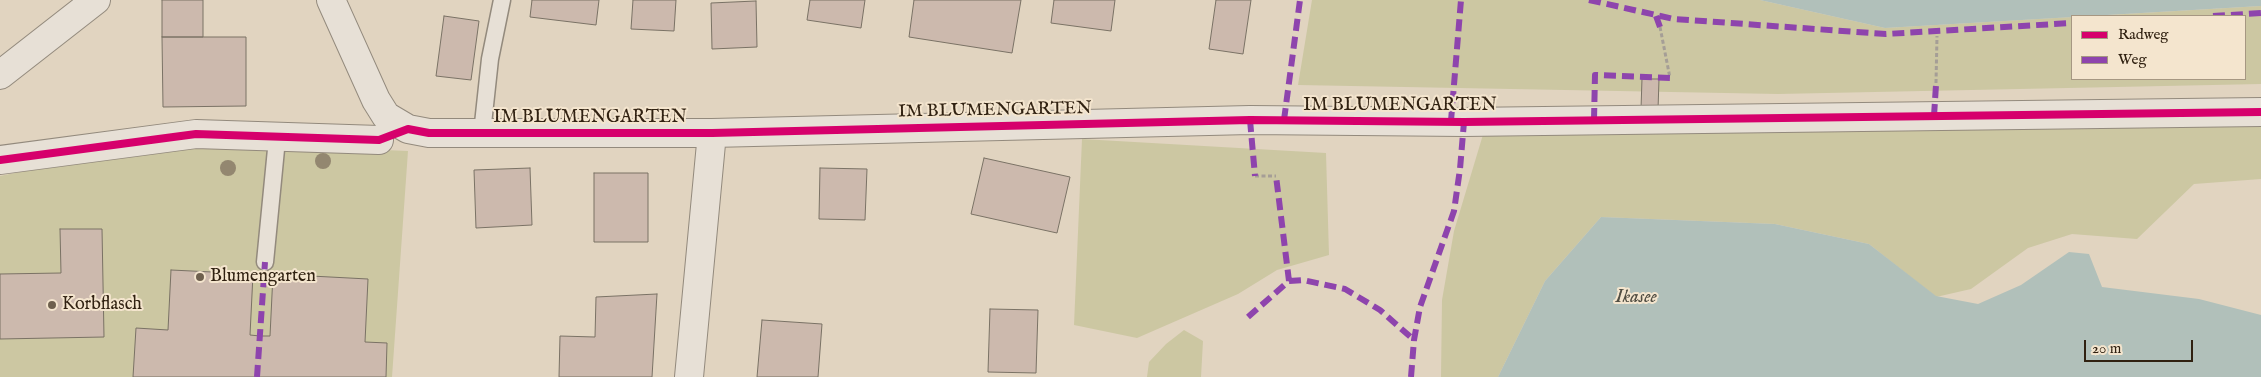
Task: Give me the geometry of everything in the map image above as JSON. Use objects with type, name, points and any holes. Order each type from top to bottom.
[{"type":"street","points":[[0,75],[96,0]]},
{"type":"street","name":"IM BLUMENGARTEN","points":[[331,0],[376,100],[386,116],[408,129],[429,133],[712,133],[1250,120],[1464,122],[2261,112]]},
{"type":"street","name":"IM BLUMENGARTEN","points":[[689,377],[712,133]]},
{"type":"street","points":[[0,160],[196,134],[379,140]]},
{"type":"lane","points":[[482,133],[490,59],[502,0]]},
{"type":"lane","points":[[264,262],[277,138]]},
{"type":"path","points":[[1660,27],[1670,78]]},
{"type":"path","points":[[1936,85],[1937,36]]},
{"type":"path","points":[[1255,176],[1276,176]]},
{"type":"shaded area","points":[[1312,0],[1760,0],[1885,28],[2071,17],[2071,80],[2246,80],[2246,15],[2108,15],[2261,6],[2261,84],[1778,94],[1298,85]]},
{"type":"shaded area","points":[[2261,122],[2261,179],[2194,184],[2137,239],[2072,234],[2028,248],[1971,289],[1936,297],[1869,244],[1775,224],[1601,217],[1545,281],[1498,377],[1441,377],[1442,300],[1454,231],[1485,128]]},
{"type":"shaded area","points":[[1082,139],[1326,153],[1329,255],[1277,270],[1238,294],[1137,338],[1074,325]]},
{"type":"shaded area","name":"Blumengarten","points":[[190,142],[408,151],[392,377],[0,377],[0,176],[149,146]]},
{"type":"shaded area","points":[[1184,330],[1203,341],[1201,377],[1147,377],[1149,362],[1166,344]]},
{"type":"water","points":[[1760,0],[2261,0],[2261,6],[2107,15],[2071,15],[2071,17],[1885,28]]},
{"type":"water","name":"Ikasee","points":[[1601,217],[1775,224],[1869,244],[1936,296],[1978,304],[2021,285],[2069,252],[2089,254],[2102,287],[2199,299],[2261,315],[2261,377],[1498,377],[1545,281]]},
{"type":"building","points":[[162,0],[203,0],[203,37],[162,37]]},
{"type":"building","points":[[532,0],[599,0],[596,25],[530,17]]},
{"type":"building","points":[[633,0],[676,0],[674,31],[631,29]]},
{"type":"building","points":[[810,0],[865,0],[861,28],[807,20]]},
{"type":"building","points":[[914,0],[1021,0],[1012,53],[909,37]]},
{"type":"building","points":[[1054,0],[1115,0],[1111,31],[1051,23]]},
{"type":"building","points":[[1216,0],[1251,0],[1243,54],[1209,49]]},
{"type":"building","points":[[756,1],[757,47],[712,49],[711,3]]},
{"type":"building","points":[[444,16],[479,21],[471,80],[436,76]]},
{"type":"building","points":[[162,37],[246,37],[246,106],[163,107]]},
{"type":"building","points":[[1642,79],[1659,79],[1658,110],[1641,109]]},
{"type":"building","points":[[984,158],[1070,177],[1057,233],[971,214]]},
{"type":"building","points":[[530,168],[532,225],[476,228],[474,170]]},
{"type":"building","points":[[820,168],[867,169],[865,220],[819,219]]},
{"type":"building","points":[[594,173],[648,173],[648,242],[594,242]]},
{"type":"building","name":"Korbflasch","points":[[60,229],[102,229],[104,337],[0,339],[0,274],[61,273]]},
{"type":"building","points":[[171,270],[253,274],[250,335],[260,336],[270,336],[273,274],[368,279],[365,342],[387,343],[386,377],[133,377],[136,328],[168,330]]},
{"type":"building","points":[[657,294],[652,377],[559,377],[560,336],[595,337],[596,297]]},
{"type":"building","points":[[990,309],[1038,310],[1036,373],[988,372]]},
{"type":"building","points":[[762,320],[822,324],[818,377],[757,377]]},
{"type":"marked path","points":[[1284,120],[1300,0]]},
{"type":"marked path","points":[[1451,121],[1461,0]]},
{"type":"marked path","points":[[1589,0],[1674,19],[1886,34],[2071,23]]},
{"type":"marked path","points":[[2229,15],[2261,13]]},
{"type":"marked path","points":[[1656,16],[1660,27]]},
{"type":"marked path","points":[[1594,120],[1595,75],[1670,78]]},
{"type":"marked path","points":[[1934,116],[1936,85]]},
{"type":"marked path","points":[[1250,120],[1255,176]]},
{"type":"marked path","points":[[1411,377],[1414,340],[1420,307],[1454,211],[1464,122]]},
{"type":"marked path","points":[[1248,317],[1289,281],[1276,176]]},
{"type":"marked path","points":[[257,377],[265,262]]},
{"type":"marked path","points":[[1289,281],[1303,280],[1345,289],[1380,310],[1414,340]]},
{"type":"cycle path","points":[[0,160],[196,134],[379,140],[408,129],[429,133],[712,133],[1250,120],[1464,122],[2261,112]]},
{"type":"place","name":"Blumengarten","points":[[200,277]]},
{"type":"place","name":"Korbflasch","points":[[52,305]]}]
